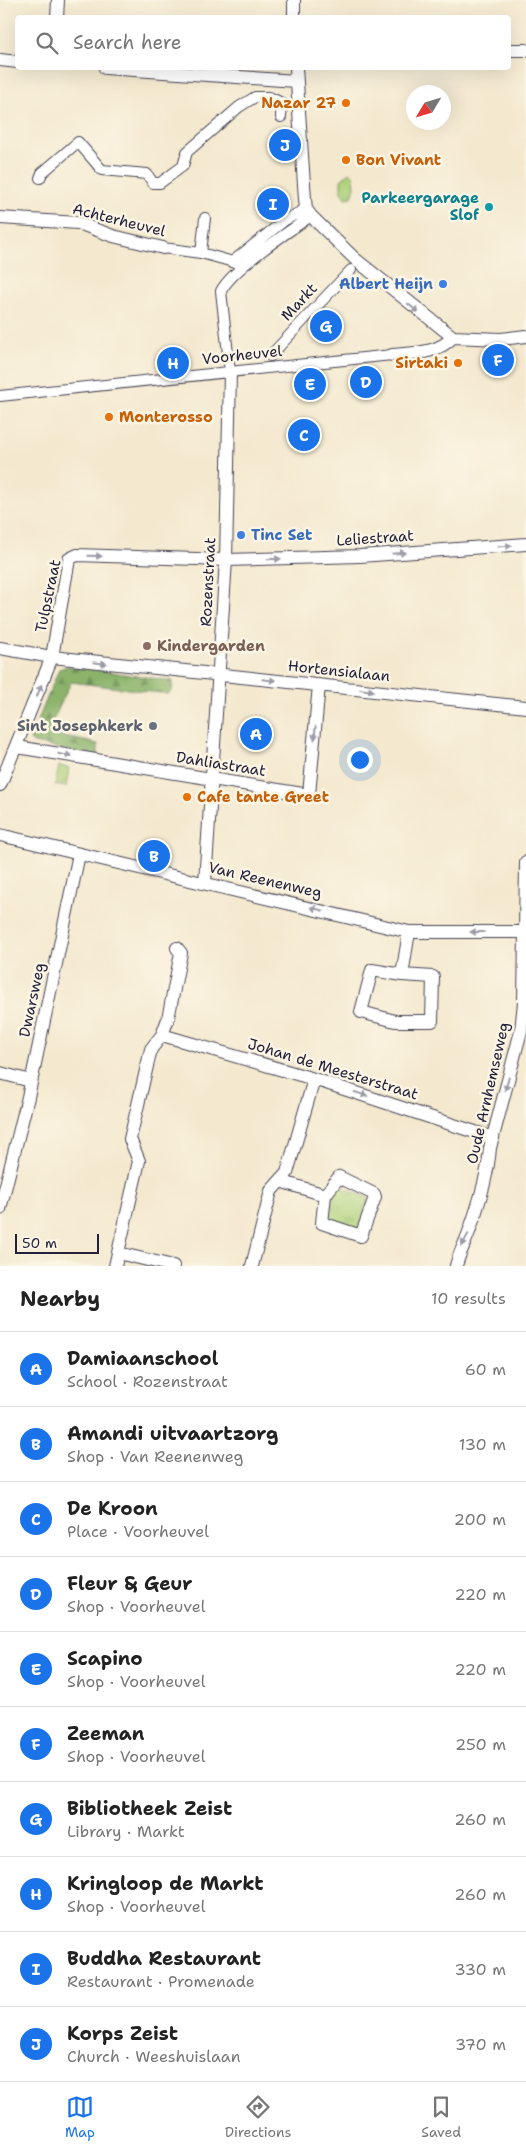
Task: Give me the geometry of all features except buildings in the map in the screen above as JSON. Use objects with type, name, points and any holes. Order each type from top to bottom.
[{"type":"street","points":[[56,15],[58,0]]},
{"type":"street","points":[[294,0],[294,15]]},
{"type":"street","points":[[511,50],[526,50]]},
{"type":"street","points":[[0,60],[15,62]]},
{"type":"street","points":[[136,70],[278,79],[297,74],[309,212],[355,260],[453,337],[501,339],[526,336]]},
{"type":"street","points":[[40,178],[42,174],[78,142],[102,170],[147,174],[153,183],[160,183],[183,166],[187,152],[239,107],[255,97],[269,97],[282,104],[281,117]]},
{"type":"street","points":[[232,262],[286,220],[309,212]]},
{"type":"street","points":[[230,372],[221,291],[224,285],[246,265],[309,212]]},
{"type":"street","name":"Achterheuvel","points":[[0,218],[78,223],[113,236],[163,248],[201,252],[246,265]]},
{"type":"street","points":[[201,252],[205,218]]},
{"type":"street","name":"Markt","points":[[270,356],[352,270]]},
{"type":"street","name":"Voorheuvel","points":[[0,396],[392,355],[444,347],[453,337]]},
{"type":"street","name":"Rozenstraat","points":[[205,883],[226,560],[230,372]]},
{"type":"street","name":"Leliestraat","points":[[226,560],[360,556],[526,544]]},
{"type":"street","name":"Tulpstraat","points":[[0,785],[52,657],[70,559],[77,555],[226,560]]},
{"type":"street","name":"Hortensialaan","points":[[0,648],[52,657],[526,707]]},
{"type":"street","name":"Dahliastraat","points":[[17,747],[310,795],[319,684]]},
{"type":"street","name":"Van Reenenweg","points":[[0,835],[409,932],[526,932]]},
{"type":"street","name":"Dwarsweg","points":[[0,1209],[4,1174],[31,1081],[79,854]]},
{"type":"street","name":"Oude Arnhemseweg","points":[[456,1266],[461,1248],[470,1231],[489,1162],[493,1138],[520,1030],[524,1002],[526,862]]},
{"type":"street","points":[[402,975],[409,932]]},
{"type":"street","points":[[173,1266],[117,1260],[139,1162],[130,1139],[151,1049],[162,1035],[168,1019],[181,954],[177,948]]},
{"type":"street","points":[[372,970],[402,975],[433,976],[432,1021],[395,1021],[361,1012],[372,970]]},
{"type":"street","name":"Johan de Meesterstraat","points":[[162,1035],[314,1078],[493,1138]]},
{"type":"street","points":[[0,1074],[31,1081]]},
{"type":"street","points":[[252,1266],[271,1191],[287,1173],[314,1078]]},
{"type":"street","points":[[339,1177],[374,1194],[375,1197],[361,1236],[322,1223],[325,1195],[339,1177]]},
{"type":"street","points":[[280,1181],[325,1195]]},
{"type":"green space","points":[[350,172],[354,176],[355,187],[352,197],[346,198],[341,192],[341,180]]},
{"type":"green space","points":[[68,666],[173,681],[172,691],[168,694],[71,682],[47,733],[98,744],[98,757],[34,743],[30,740],[59,669]]},
{"type":"green space","points":[[59,766],[69,768],[66,787],[55,785]]},
{"type":"green space","points":[[339,1186],[369,1198],[359,1232],[332,1223],[330,1218],[331,1203]]},
{"type":"place","name":"Nazar 27","points":[[346,103]]},
{"type":"place","name":"Korps Zeist","points":[[285,145]]},
{"type":"place","name":"Bon Vivant","points":[[346,160]]},
{"type":"place","name":"Buddha Restaurant","points":[[273,204]]},
{"type":"place","name":"Parkeergarage Slof","points":[[489,207]]},
{"type":"place","name":"Albert Heijn","points":[[443,284]]},
{"type":"place","name":"Bibliotheek Zeist","points":[[326,326]]},
{"type":"place","name":"Zeeman","points":[[498,360]]},
{"type":"place","name":"Kringloop de Markt","points":[[173,363]]},
{"type":"place","name":"Sirtaki","points":[[458,363]]},
{"type":"place","name":"Fleur & Geur","points":[[366,382]]},
{"type":"place","name":"Scapino","points":[[310,384]]},
{"type":"place","name":"Monterosso","points":[[109,417]]},
{"type":"place","name":"De Kroon","points":[[304,435]]},
{"type":"place","name":"Tinc Set","points":[[241,535]]},
{"type":"place","name":"Kindergarden","points":[[147,646]]},
{"type":"place","name":"Sint Josephkerk","points":[[153,726]]},
{"type":"place","name":"Damiaanschool","points":[[256,734]]},
{"type":"place","name":"Cafe tante Greet","points":[[187,797]]},
{"type":"place","name":"Amandi uitvaartzorg","points":[[154,856]]}]
